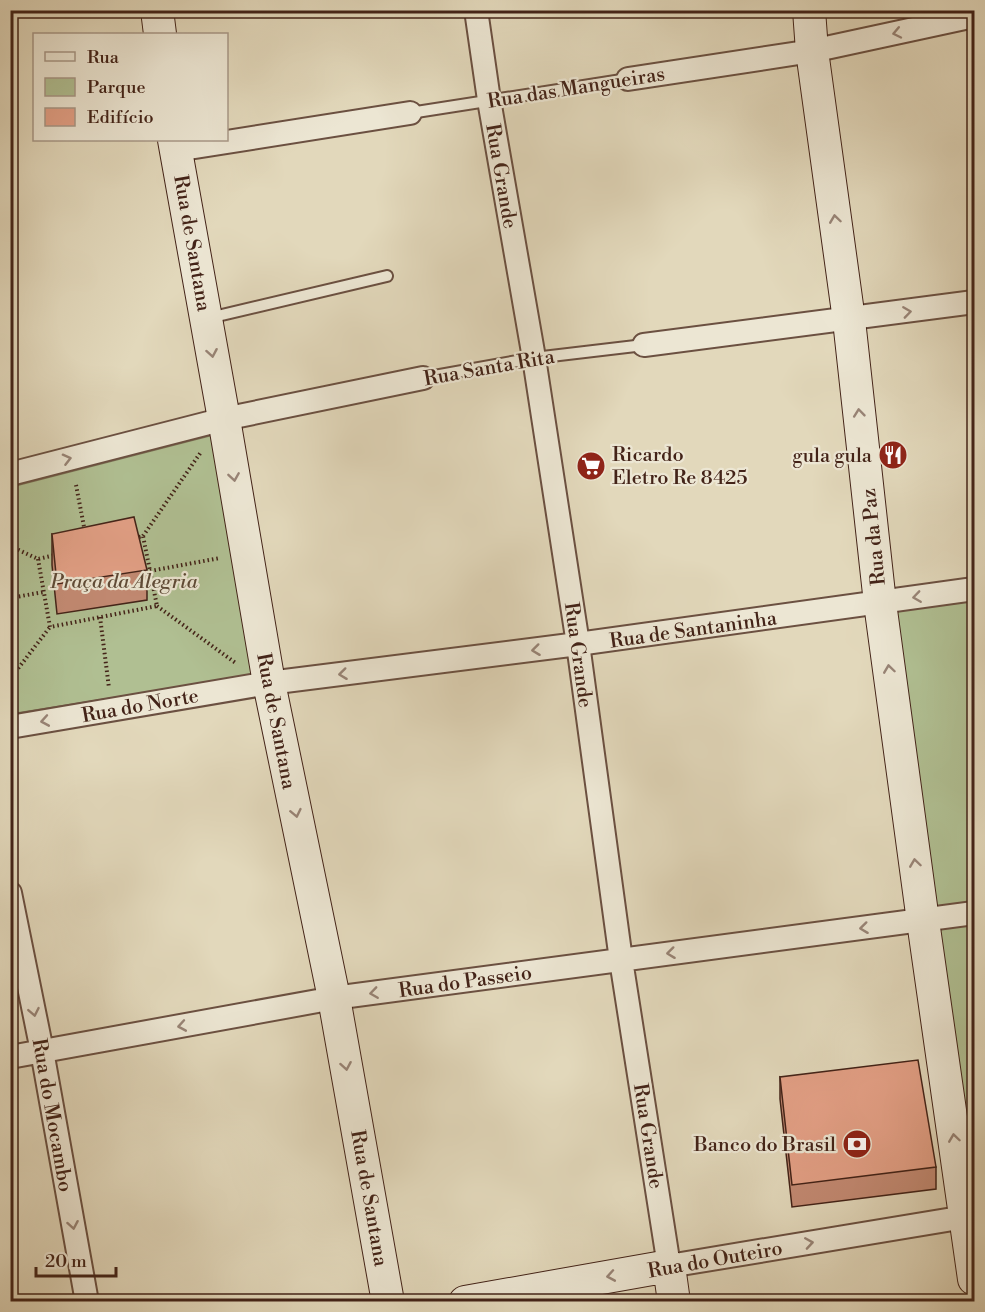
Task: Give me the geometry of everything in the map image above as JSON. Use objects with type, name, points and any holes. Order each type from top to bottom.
[{"type":"street","points":[[157,10],[160,33]]},
{"type":"street","name":"Rua Grande","points":[[476,10],[489,100],[534,358],[578,645],[621,960],[674,1302]]},
{"type":"street","name":"Rua da Paz","points":[[809,10],[812,51],[849,320],[880,603],[922,921],[975,1279]]},
{"type":"street","name":"Rua das Mangueiras","points":[[628,79],[812,51],[975,16]]},
{"type":"street","name":"Rua das Mangueiras","points":[[228,138],[410,113]]},
{"type":"street","name":"Rua das Mangueiras","points":[[175,145],[204,141]]},
{"type":"street","name":"Rua de Santana","points":[[175,145],[225,419],[268,683],[334,998],[388,1302]]},
{"type":"street","name":"Rua Santa Rita","points":[[644,345],[975,302]]},
{"type":"street","name":"Rua Santa Rita","points":[[10,474],[225,419],[423,378]]},
{"type":"street","name":"Rua de Santaninha","points":[[268,683],[578,645],[975,589]]},
{"type":"street","name":"Rua do Norte","points":[[10,727],[268,683]]},
{"type":"street","name":"Rua do Mocambo","points":[[10,893],[42,1051],[87,1302]]},
{"type":"street","name":"Rua do Passeio","points":[[10,1057],[334,998],[975,913]]},
{"type":"street","name":"Rua do Outeiro","points":[[465,1302],[965,1217]]},
{"type":"lane","name":"Rua das Mangueiras","points":[[410,113],[628,79]]},
{"type":"lane","points":[[206,319],[387,276]]},
{"type":"lane","name":"Rua Santa Rita","points":[[423,378],[534,358],[644,345]]},
{"type":"path","points":[[132,538],[143,536],[201,452],[203,464]]},
{"type":"path","points":[[76,485],[86,537]]},
{"type":"path","points":[[143,536],[157,606],[240,666]]},
{"type":"path","points":[[10,546],[38,558],[58,554]]},
{"type":"path","points":[[38,558],[50,627]]},
{"type":"path","points":[[150,571],[220,558],[222,568]]},
{"type":"path","points":[[10,598],[44,592]]},
{"type":"path","points":[[10,679],[50,627],[157,606]]},
{"type":"path","points":[[100,617],[109,688]]},
{"type":"path","points":[[238,656],[240,666]]},
{"type":"path","points":[[229,668],[240,666]]},
{"type":"path","points":[[98,690],[120,686]]},
{"type":"green space","name":"Praça da Alegria","points":[[213,435],[255,675],[11,714],[11,487]]},
{"type":"green space","points":[[974,598],[974,1230],[895,610]]},
{"type":"building","points":[[134,517],[147,570],[57,584],[52,534]]},
{"type":"building","name":"Banco do Brasil","points":[[918,1060],[936,1167],[792,1185],[780,1077]]},
{"type":"place","name":"gula gula","points":[[893,455]]},
{"type":"place","name":"Ricardo Eletro Re 8425","points":[[591,466]]},
{"type":"place","name":"Banco do Brasil","points":[[857,1144]]}]
